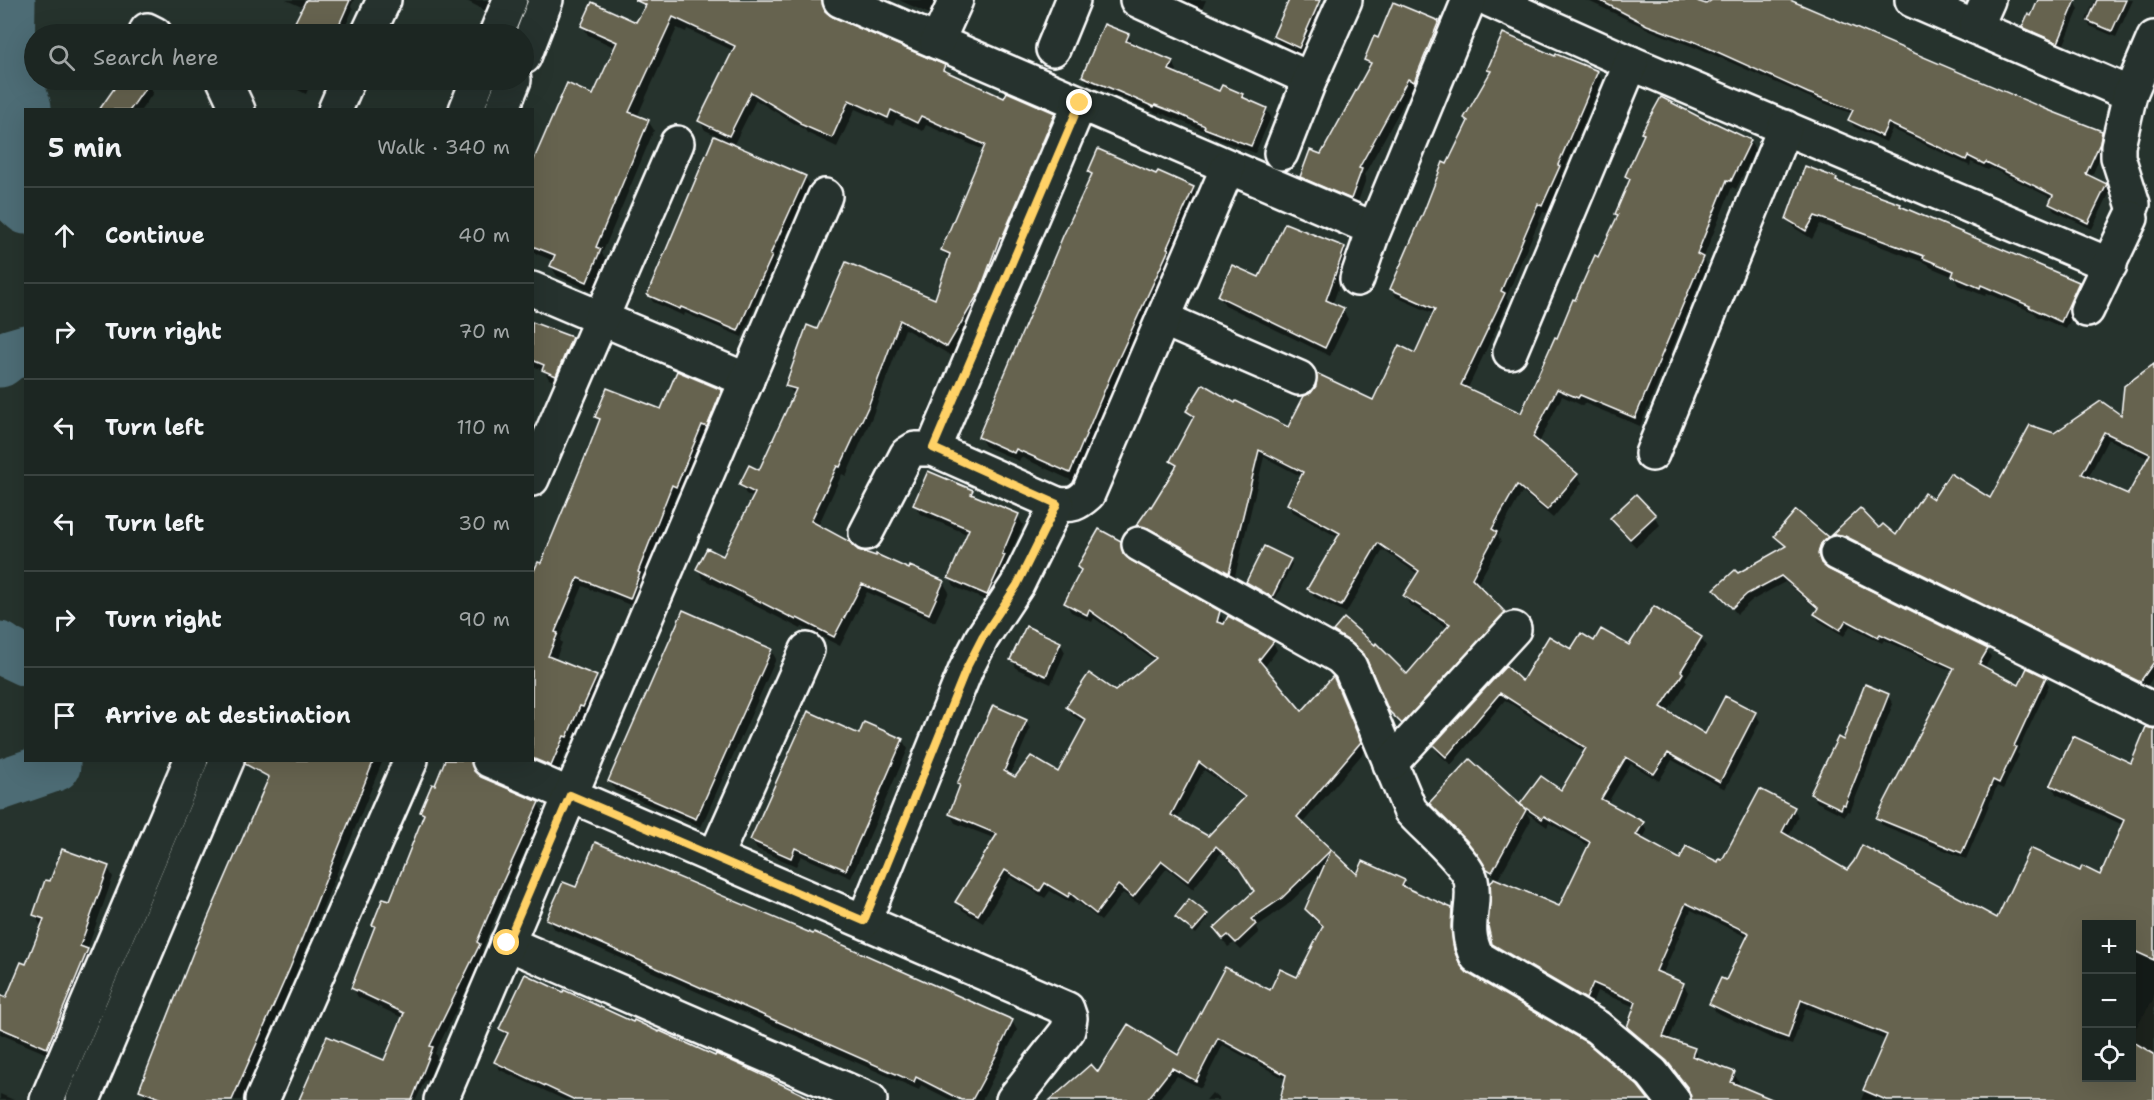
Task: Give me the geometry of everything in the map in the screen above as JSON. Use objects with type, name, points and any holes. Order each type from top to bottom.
[{"type":"street","points":[[373,24],[384,0]]},
{"type":"street","points":[[500,24],[510,0]]},
{"type":"street","points":[[534,31],[546,0]]},
{"type":"street","points":[[840,0],[1374,229]]},
{"type":"street","points":[[938,42],[956,0]]},
{"type":"street","points":[[1053,49],[1073,0]]},
{"type":"street","points":[[1137,0],[1310,79]]},
{"type":"street","points":[[1281,153],[1310,79],[1345,0]]},
{"type":"street","points":[[1357,279],[1374,229],[1469,0]]},
{"type":"street","points":[[1490,0],[1632,63],[2110,264]]},
{"type":"street","points":[[1912,0],[1982,14],[2130,94]]},
{"type":"street","points":[[2087,310],[2110,264],[2132,211],[2118,157],[2119,139],[2130,94],[2154,38]]},
{"type":"street","points":[[1510,352],[1632,63]]},
{"type":"street","points":[[229,90],[237,108]]},
{"type":"street","points":[[336,108],[344,90]]},
{"type":"street","points":[[467,108],[474,90]]},
{"type":"street","points":[[503,108],[510,90]]},
{"type":"street","points":[[933,448],[1080,103]]},
{"type":"street","points":[[1652,454],[1785,127]]},
{"type":"street","points":[[534,473],[677,142]]},
{"type":"street","points":[[866,533],[907,454],[915,449],[933,448],[1057,504],[1071,506],[1088,494],[1228,167]]},
{"type":"street","points":[[447,1098],[507,943],[825,196]]},
{"type":"street","points":[[534,290],[747,380]]},
{"type":"street","points":[[1163,319],[1299,378]]},
{"type":"street","points":[[864,921],[966,669],[982,638],[1017,585],[1057,504]]},
{"type":"street","points":[[1139,544],[1340,657],[1350,667],[1410,810],[1424,827],[1451,852],[1470,877],[1472,889],[1469,929],[1477,957],[1597,1027],[1647,1068],[1673,1100]]},
{"type":"street","points":[[1837,553],[2154,710]]},
{"type":"street","points":[[1390,764],[1514,629]]},
{"type":"street","points":[[715,857],[807,650]]},
{"type":"street","points":[[51,1099],[190,762]]},
{"type":"street","points":[[83,1100],[226,762]]},
{"type":"street","points":[[262,1100],[410,762]]},
{"type":"street","points":[[494,762],[1067,1009],[1070,1018],[1068,1030],[1013,1100]]},
{"type":"street","points":[[507,943],[870,1100]]},
{"type":"shaded area","points":[[2154,998],[2154,1100],[2091,1100],[2125,1082],[2136,1082],[2136,1027]]},
{"type":"building","points":[[306,0],[350,0],[339,24],[294,24]]},
{"type":"building","points":[[635,0],[822,0],[825,11],[833,17],[945,65],[943,70],[1004,98],[1007,92],[1055,113],[1002,238],[1000,237],[980,291],[947,347],[900,320],[868,407],[811,521],[850,542],[858,550],[876,556],[876,554],[909,569],[910,566],[944,581],[929,614],[862,584],[834,637],[696,569],[707,548],[723,556],[755,493],[739,485],[749,465],[759,470],[796,389],[785,386],[807,325],[817,329],[846,262],[935,299],[950,254],[941,250],[985,145],[921,116],[917,123],[891,110],[888,118],[849,100],[832,138],[800,124],[751,92],[729,136],[698,121],[735,46],[673,17],[629,112],[649,120],[596,247],[601,249],[587,282],[550,266],[555,255],[534,247],[534,159],[567,83],[593,95],[617,42],[581,26],[592,2],[636,22],[646,5]]},
{"type":"building","points":[[1289,0],[1320,0],[1299,48],[1273,36]]},
{"type":"building","points":[[1599,0],[1694,0],[1706,4],[1712,0],[1790,0],[2102,131],[2100,143],[2086,174],[2107,184],[2088,223],[2049,204],[2053,195],[1986,162],[1984,164],[1968,156],[1966,160],[1888,123],[1882,136],[1848,120],[1853,110],[1808,93],[1693,41],[1647,25]]},
{"type":"building","points":[[2038,0],[2076,0],[2058,43],[2022,27],[2028,14],[2031,16]]},
{"type":"building","points":[[2097,0],[2126,0],[2112,31],[2088,21]]},
{"type":"building","points":[[1393,2],[1439,21],[1414,82],[1408,79],[1359,168],[1362,169],[1351,199],[1300,177],[1310,150],[1321,154],[1371,63],[1364,60],[1374,36],[1378,38]]},
{"type":"building","points":[[1104,24],[1129,34],[1126,41],[1173,61],[1169,70],[1219,91],[1222,85],[1267,108],[1251,146],[1204,128],[1205,126],[1179,114],[1155,105],[1154,107],[1082,76]]},
{"type":"building","points":[[1503,33],[1555,56],[1556,54],[1598,71],[1558,165],[1560,166],[1542,206],[1538,204],[1501,291],[1505,293],[1461,385],[1521,413],[1573,299],[1575,300],[1595,255],[1598,257],[1618,215],[1615,214],[1630,179],[1625,176],[1644,134],[1641,133],[1661,97],[1709,122],[1709,120],[1751,140],[1731,181],[1727,180],[1697,254],[1703,257],[1635,418],[1580,395],[1578,398],[1557,389],[1533,437],[1578,474],[1547,510],[1517,485],[1492,529],[1497,532],[1472,578],[1505,612],[1402,724],[1389,711],[1364,654],[1333,631],[1344,618],[1375,645],[1376,643],[1407,674],[1450,624],[1403,596],[1419,571],[1378,543],[1341,606],[1307,589],[1340,533],[1287,504],[1303,472],[1259,450],[1229,573],[1148,528],[1136,526],[1151,507],[1177,465],[1170,461],[1194,416],[1186,411],[1203,384],[1235,403],[1236,401],[1288,427],[1304,396],[1311,393],[1316,386],[1316,373],[1373,400],[1399,345],[1415,353],[1435,309],[1390,289],[1443,162],[1447,164],[1468,121],[1464,118],[1491,71],[1487,70]]},
{"type":"building","points":[[113,90],[144,90],[131,108],[100,108]]},
{"type":"building","points":[[714,136],[806,176],[738,331],[647,295]]},
{"type":"building","points":[[1098,149],[1156,174],[1158,171],[1194,187],[1070,473],[1016,449],[1014,453],[978,437],[1063,236],[1092,174],[1088,172]]},
{"type":"building","points":[[1805,166],[1837,178],[1836,181],[1901,204],[1900,206],[2079,282],[2061,322],[1981,285],[1980,288],[1952,276],[1954,271],[1923,258],[1924,256],[1815,216],[1806,231],[1786,219]]},
{"type":"building","points":[[1285,223],[1345,247],[1326,300],[1344,308],[1325,348],[1218,296],[1232,265],[1259,277]]},
{"type":"building","points":[[534,323],[572,337],[556,376],[542,370],[544,365],[534,361]]},
{"type":"building","points":[[2154,364],[2154,662],[2140,682],[1845,536],[1836,534],[1830,536],[1860,508],[1879,528],[1883,524],[1896,535],[1924,493],[1933,499],[1950,473],[1990,498],[2030,425],[2054,433],[2101,401],[2121,415],[2124,386]],"holes":[[[2104,432],[2150,454],[2128,494],[2082,474]]]},
{"type":"building","points":[[677,371],[722,390],[707,427],[702,425],[676,487],[672,485],[638,572],[640,573],[630,599],[578,578],[555,632],[558,633],[548,656],[597,676],[583,707],[580,706],[567,737],[564,736],[551,766],[534,759],[534,571],[538,562],[541,563],[588,450],[600,419],[595,417],[607,388],[661,409]]},
{"type":"building","points":[[928,471],[973,490],[971,494],[1019,514],[1002,554],[1005,555],[987,595],[948,578],[969,529],[913,505]]},
{"type":"building","points":[[1636,494],[1656,515],[1630,539],[1610,518]]},
{"type":"building","points":[[1796,510],[1828,537],[1821,544],[1818,554],[1821,563],[1828,569],[1988,649],[1979,664],[2019,685],[2027,668],[2046,677],[1999,783],[1993,780],[1962,853],[1876,818],[1954,668],[1880,634],[1878,637],[1846,620],[1840,630],[1814,614],[1818,608],[1781,576],[1747,594],[1732,608],[1714,589],[1735,570],[1738,573],[1786,546],[1774,536]]},
{"type":"building","points":[[1099,529],[1121,541],[1123,553],[1130,560],[1220,611],[1217,622],[1224,624],[1228,616],[1274,641],[1259,660],[1302,711],[1333,676],[1361,742],[1297,817],[1357,874],[1363,861],[1405,880],[1402,886],[1452,908],[1451,927],[1454,950],[1467,973],[1586,1042],[1638,1086],[1649,1100],[1280,1100],[1286,1075],[1218,1038],[1196,1081],[1172,1068],[1147,1100],[1050,1100],[1091,1064],[1098,1072],[1128,1024],[1178,1055],[1225,967],[1270,990],[1280,969],[1297,977],[1323,926],[1305,909],[1331,850],[1282,898],[1251,919],[1256,924],[1236,943],[1228,935],[1223,939],[1214,928],[1254,891],[1239,868],[1216,846],[1188,881],[1162,861],[1133,897],[1118,885],[1096,914],[1070,893],[1068,897],[1045,883],[1040,891],[1005,870],[978,915],[955,902],[997,834],[949,814],[960,785],[957,784],[993,705],[1027,720],[1004,771],[1015,777],[1031,756],[1058,772],[1086,720],[1066,707],[1089,673],[1115,691],[1156,658],[1089,610],[1087,615],[1064,603],[1081,570],[1077,567]],"holes":[[[1199,762],[1245,797],[1208,836],[1171,815]]]},
{"type":"building","points":[[1264,546],[1291,559],[1272,597],[1246,582]]},
{"type":"building","points":[[1654,606],[1702,637],[1661,707],[1705,734],[1725,696],[1756,712],[1720,782],[1668,753],[1654,774],[1626,757],[1601,799],[1644,822],[1636,835],[1680,859],[1686,846],[1718,862],[1719,859],[1722,860],[1760,789],[1795,807],[1782,832],[1847,870],[1862,845],[1997,918],[2030,848],[2080,871],[2082,866],[2100,875],[2124,820],[2050,785],[2073,736],[2131,763],[2146,727],[2154,729],[2154,960],[2136,952],[2136,920],[2082,920],[2082,1082],[2136,1082],[2136,1043],[2154,1054],[2154,1100],[1886,1100],[1863,1090],[1887,1035],[1801,1000],[1788,1038],[1709,1004],[1721,978],[1726,980],[1749,933],[1686,903],[1656,971],[1684,983],[1663,1037],[1695,1048],[1692,1056],[1735,1072],[1731,1082],[1774,1100],[1691,1100],[1688,1088],[1667,1061],[1627,1027],[1636,1002],[1593,983],[1586,999],[1492,944],[1488,926],[1490,884],[1494,878],[1559,906],[1590,842],[1544,816],[1542,819],[1520,804],[1541,776],[1561,790],[1586,748],[1500,693],[1446,757],[1433,745],[1506,666],[1522,681],[1549,636],[1571,649],[1581,633],[1594,641],[1601,629],[1629,645]]},
{"type":"building","points":[[683,610],[772,649],[696,819],[608,781]]},
{"type":"building","points":[[1026,626],[1061,642],[1046,676],[1010,660]]},
{"type":"building","points":[[1865,684],[1889,694],[1845,805],[1843,804],[1841,809],[1810,794],[1838,737],[1843,740]]},
{"type":"building","points":[[808,711],[859,734],[864,722],[903,739],[846,870],[795,848],[791,858],[750,840]]},
{"type":"building","points":[[1470,759],[1526,810],[1492,872],[1487,869],[1467,841],[1429,803]]},
{"type":"building","points":[[245,762],[373,762],[290,968],[232,1100],[165,1100],[139,1090],[194,950],[269,777]]},
{"type":"building","points":[[444,762],[472,762],[474,771],[481,777],[539,802],[477,942],[480,944],[430,1046],[433,1047],[412,1100],[299,1100],[327,1036],[384,1060],[404,1013],[351,988],[375,926],[372,925],[383,898],[390,900],[424,814],[420,812],[432,784],[435,785]]},
{"type":"building","points":[[595,842],[813,934],[814,932],[1013,1020],[972,1100],[961,1100],[916,1077],[914,1082],[546,919],[563,882],[576,887]]},
{"type":"building","points":[[62,849],[109,866],[80,946],[88,949],[47,1048],[0,1028],[0,995],[6,998],[21,962],[26,964],[44,919],[33,915],[45,880],[50,881]]},
{"type":"building","points":[[1189,899],[1208,914],[1193,931],[1175,917]]},
{"type":"building","points":[[525,974],[633,1022],[634,1020],[715,1056],[716,1054],[815,1100],[575,1100],[494,1062],[508,1033],[499,1029]]},
{"type":"waterway","points":[[10,0],[9,62],[26,108]]},
{"type":"waterway","points":[[24,114],[2,187],[24,207]]},
{"type":"waterway","points":[[0,362],[9,355],[24,351]]},
{"type":"waterway","points":[[0,647],[24,660]]},
{"type":"waterway","points":[[0,785],[55,766],[55,762]]},
{"type":"route","points":[[507,943],[570,795],[864,921],[966,669],[982,638],[1017,585],[1057,504],[933,448],[1080,103]]}]
